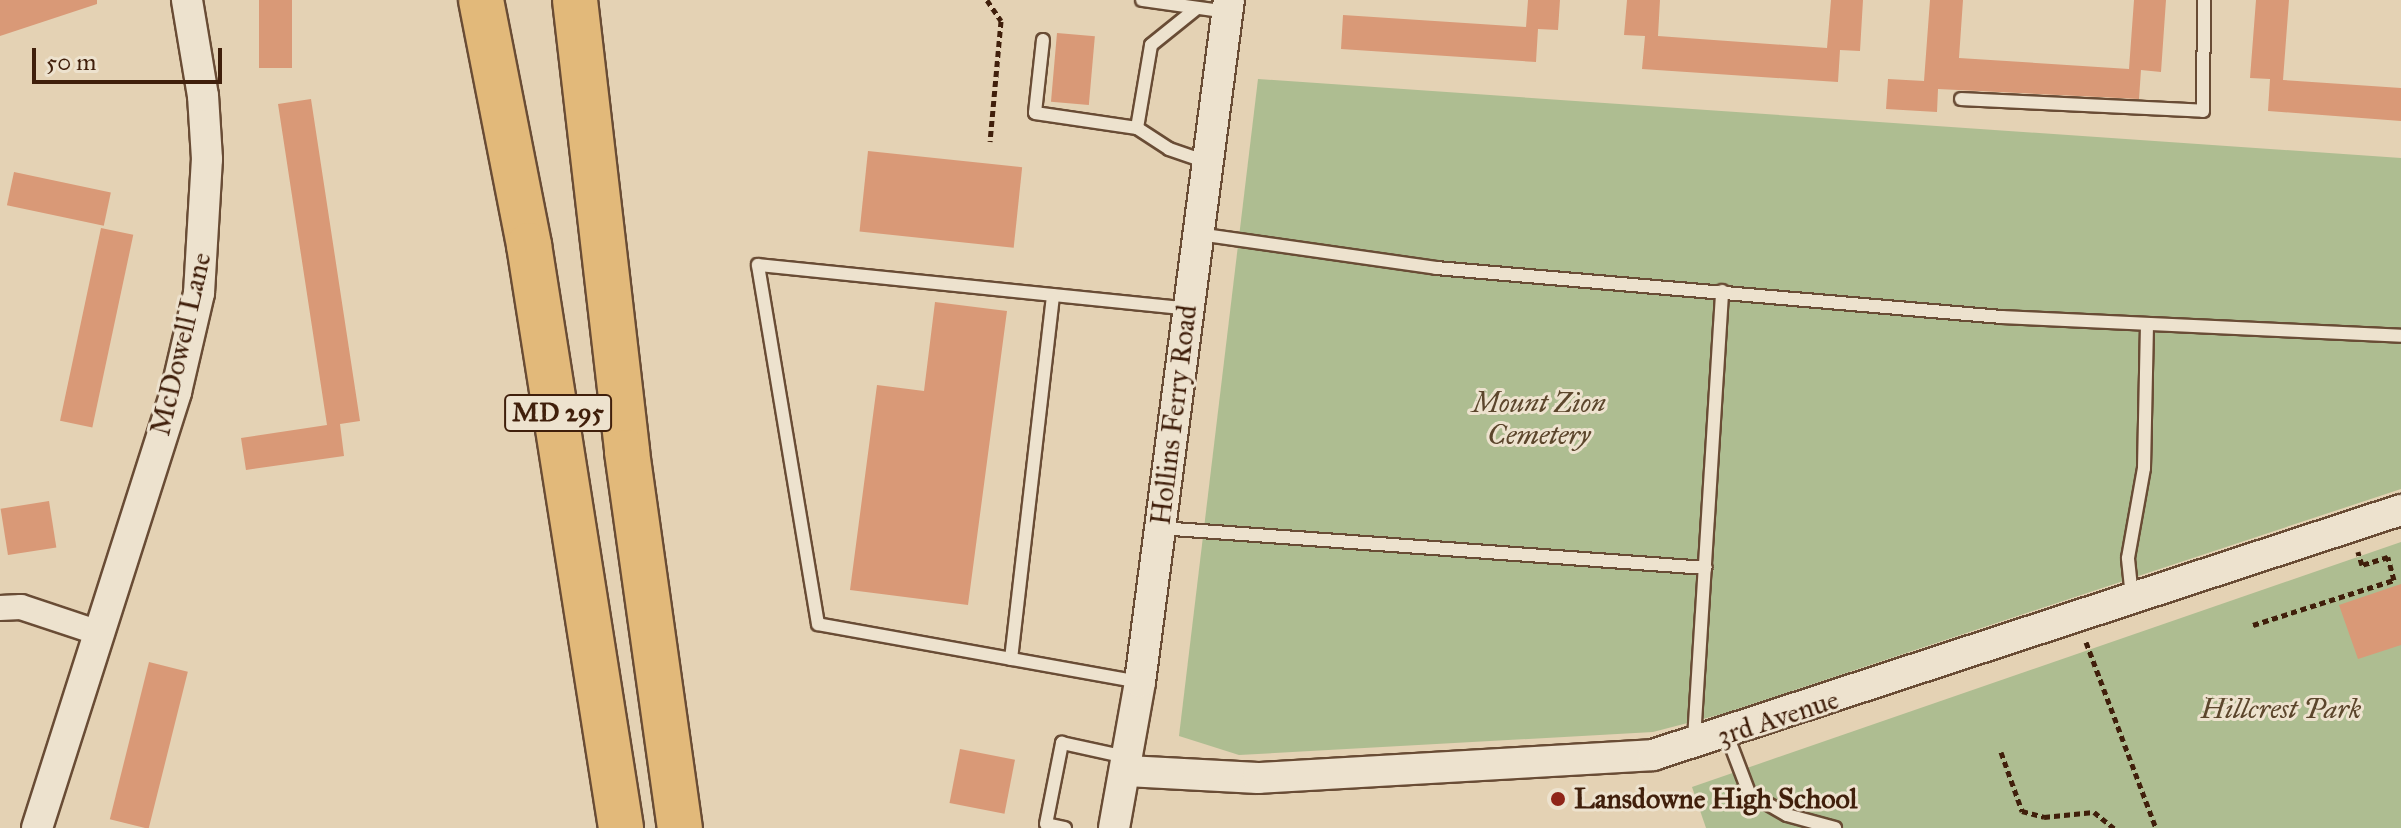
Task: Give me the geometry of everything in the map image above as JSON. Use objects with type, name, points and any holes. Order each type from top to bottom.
[{"type":"highway","name":"MD 295","points":[[481,0],[548,353],[621,828]]},
{"type":"highway","name":"MD 295","points":[[575,0],[625,436],[680,828]]},
{"type":"street","name":"McDowell Lane","points":[[37,828],[176,392],[199,293],[207,159],[203,96],[187,0]]},
{"type":"street","name":"Hollins Ferry Road","points":[[1114,828],[1128,765],[1140,682],[1228,6]]},
{"type":"street","name":"3rd Avenue","points":[[1128,765],[1289,777],[1604,761],[1693,746],[2401,510]]},
{"type":"street","points":[[0,608],[21,607],[99,633]]},
{"type":"lane","points":[[1142,0],[1197,8],[1228,6]]},
{"type":"lane","points":[[1961,99],[2203,111],[2204,0]]},
{"type":"lane","points":[[1137,128],[1151,45],[1197,8]]},
{"type":"lane","points":[[1043,40],[1035,113],[1137,128],[1169,149],[1207,162]]},
{"type":"lane","points":[[1198,234],[1436,268],[2147,326],[2401,336]]},
{"type":"lane","points":[[1140,682],[818,624],[758,265],[1188,309]]},
{"type":"lane","points":[[1693,746],[1722,291]]},
{"type":"lane","points":[[1011,659],[1053,295]]},
{"type":"lane","points":[[2133,600],[2128,558],[2144,468],[2147,326]]},
{"type":"lane","points":[[1160,528],[1706,568]]},
{"type":"lane","points":[[1727,735],[1749,793],[1787,815],[1835,828]]},
{"type":"lane","points":[[1065,828],[1046,824],[1062,743],[1128,765]]},
{"type":"path","points":[[987,0],[1001,21],[990,142]]},
{"type":"path","points":[[2253,625],[2394,580],[2388,557],[2362,565],[2358,552]]},
{"type":"path","points":[[2086,642],[2156,828]]},
{"type":"path","points":[[2001,752],[2022,811],[2044,817],[2094,812],[2114,828]]},
{"type":"green space","name":"Mount Zion Cemetery","points":[[1258,79],[2401,158],[2401,489],[1722,714],[1653,732],[1239,755],[1179,736]]},
{"type":"green space","name":"Hillcrest Park","points":[[2401,542],[2401,828],[1706,828],[1692,787]]},
{"type":"building","points":[[0,0],[97,0],[97,4],[0,36]]},
{"type":"building","points":[[259,0],[292,0],[292,68],[259,68]]},
{"type":"building","points":[[1528,0],[1560,0],[1558,30],[1538,29],[1536,62],[1341,49],[1343,15],[1526,27]]},
{"type":"building","points":[[1627,0],[1660,0],[1658,36],[1827,48],[1831,0],[1863,0],[1860,51],[1840,50],[1838,82],[1642,69],[1645,36],[1624,35]]},
{"type":"building","points":[[1930,0],[1963,0],[1959,58],[2129,69],[2134,0],[2166,0],[2161,72],[2141,70],[2139,99],[1938,89],[1937,112],[1886,109],[1888,79],[1924,81]]},
{"type":"building","points":[[2256,0],[2289,0],[2283,80],[2401,88],[2401,121],[2268,111],[2270,79],[2250,78]]},
{"type":"building","points":[[1057,33],[1095,36],[1089,105],[1051,102]]},
{"type":"building","points":[[311,99],[360,421],[340,424],[344,456],[246,470],[241,438],[327,425],[278,104]]},
{"type":"building","points":[[868,151],[1022,167],[1014,248],[860,232]]},
{"type":"building","points":[[14,172],[111,193],[104,226],[7,205]]},
{"type":"building","points":[[101,228],[133,235],[92,428],[60,421]]},
{"type":"building","points":[[935,302],[1007,311],[968,605],[850,590],[877,385],[924,391]]},
{"type":"building","points":[[49,501],[56,547],[8,555],[1,509]]},
{"type":"building","points":[[2401,584],[2401,645],[2358,659],[2339,605]]},
{"type":"building","points":[[149,662],[188,672],[149,828],[110,819]]},
{"type":"building","points":[[960,749],[1015,760],[1004,814],[950,803]]},
{"type":"place","name":"Lansdowne High School","points":[[1558,799]]}]
